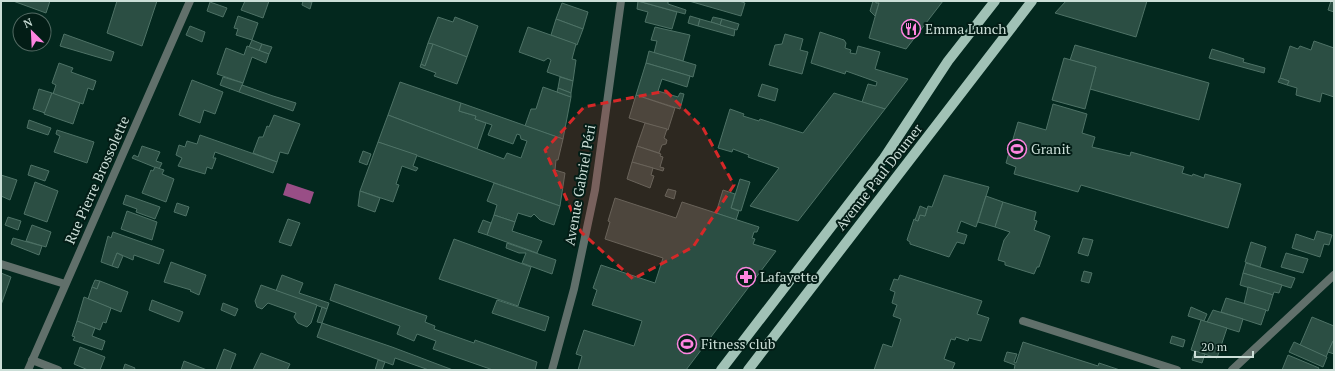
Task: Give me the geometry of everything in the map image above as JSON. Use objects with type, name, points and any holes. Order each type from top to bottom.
[{"type":"main road","name":"Avenue Paul Doumer","points":[[721,370],[884,158],[948,60],[995,1]]},
{"type":"main road","name":"Avenue Paul Doumer","points":[[748,370],[1032,1]]},
{"type":"street","name":"Rue Pierre Brossolette","points":[[28,370],[190,1]]},
{"type":"street","name":"Avenue Gabriel Péri","points":[[552,370],[574,289],[595,190],[621,1]]},
{"type":"street","points":[[1,264],[65,284]]},
{"type":"street","points":[[1232,370],[1334,275]]},
{"type":"street","points":[[1023,321],[1177,370]]},
{"type":"street","points":[[32,360],[58,370]]},
{"type":"highlighted area","points":[[666,91],[703,128],[734,185],[693,247],[633,279],[581,232],[545,150],[584,107]]},
{"type":"shaded area","points":[[287,183],[314,192],[310,204],[283,195]]},
{"type":"building","points":[[13,1],[50,1],[46,12]]},
{"type":"building","points":[[117,1],[157,1],[142,46],[107,33]]},
{"type":"building","points":[[245,1],[269,1],[263,18],[241,10]]},
{"type":"building","points":[[303,1],[312,2],[310,9],[302,5]]},
{"type":"building","points":[[638,1],[677,12],[672,29],[645,22],[648,12],[637,9]]},
{"type":"building","points":[[638,1],[668,1],[668,4],[686,10],[685,14]]},
{"type":"building","points":[[689,1],[739,1],[745,3],[741,16]]},
{"type":"building","points":[[873,1],[879,3],[875,16],[870,11]]},
{"type":"building","points":[[876,1],[943,1],[906,49],[869,38],[879,3],[876,3]]},
{"type":"building","points":[[1066,1],[1147,1],[1136,37],[1055,13]]},
{"type":"building","points":[[1331,1],[1334,1],[1334,12],[1328,10]]},
{"type":"building","points":[[210,2],[227,8],[223,17],[207,11]]},
{"type":"building","points":[[562,3],[588,12],[583,29],[556,19]]},
{"type":"building","points":[[238,16],[258,23],[252,40],[236,35],[238,29],[234,28]]},
{"type":"building","points":[[690,16],[700,19],[698,26],[688,23]]},
{"type":"building","points":[[438,17],[453,22],[455,17],[478,26],[467,57],[428,43]]},
{"type":"building","points":[[713,17],[722,19],[720,25],[711,22]]},
{"type":"building","points":[[556,19],[583,29],[577,45],[551,35]]},
{"type":"building","points":[[700,19],[735,29],[734,36],[698,26]]},
{"type":"building","points":[[722,19],[739,24],[737,30],[720,25]]},
{"type":"building","points":[[190,26],[205,32],[202,42],[186,35]]},
{"type":"building","points":[[528,27],[576,44],[572,59],[576,60],[573,81],[547,72],[551,60],[548,58],[544,61],[519,52]]},
{"type":"building","points":[[655,27],[690,35],[683,61],[654,53],[657,41],[651,40]]},
{"type":"building","points":[[820,32],[844,40],[846,43],[845,48],[851,50],[850,53],[856,54],[858,46],[880,52],[875,69],[908,79],[885,109],[862,102],[868,84],[876,86],[877,82],[846,71],[845,74],[811,63]]},
{"type":"building","points":[[64,34],[114,52],[111,61],[60,46]]},
{"type":"building","points":[[785,34],[803,39],[800,50],[808,52],[802,74],[769,65],[775,45],[782,44]]},
{"type":"building","points":[[252,40],[262,44],[259,51],[249,47]]},
{"type":"building","points":[[1314,41],[1334,48],[1334,97],[1322,93],[1320,102],[1296,95],[1297,88],[1287,85],[1289,81],[1280,78],[1290,46],[1298,49],[1300,46],[1311,50]]},
{"type":"building","points":[[428,43],[433,44],[425,66],[421,64]]},
{"type":"building","points":[[262,44],[272,47],[269,54],[259,51]]},
{"type":"building","points":[[433,44],[467,57],[457,84],[434,76],[436,73],[420,67],[421,64],[425,66]]},
{"type":"building","points":[[1075,45],[1209,83],[1199,120],[1090,89],[1096,67],[1070,60]]},
{"type":"building","points":[[247,46],[269,54],[266,63],[252,57],[243,83],[217,74],[226,48],[244,55]]},
{"type":"building","points":[[1212,49],[1244,59],[1243,62],[1265,68],[1264,73],[1209,58]]},
{"type":"building","points":[[649,51],[696,65],[693,77],[646,63]]},
{"type":"building","points":[[1064,58],[1096,67],[1085,109],[1052,100]]},
{"type":"building","points":[[59,63],[73,68],[71,72],[96,81],[93,90],[88,88],[83,104],[53,94],[56,85],[52,83]]},
{"type":"building","points":[[646,63],[690,76],[687,87],[662,79],[658,91],[678,97],[680,93],[684,94],[680,109],[636,95]]},
{"type":"building","points":[[223,77],[243,83],[239,92],[220,85]]},
{"type":"building","points":[[560,77],[573,81],[571,93],[558,88]]},
{"type":"building","points":[[1280,78],[1289,81],[1287,85],[1278,82]]},
{"type":"building","points":[[192,80],[223,92],[215,114],[204,110],[200,123],[179,115]]},
{"type":"building","points":[[400,82],[461,103],[459,111],[476,116],[475,119],[486,123],[477,149],[388,115]]},
{"type":"building","points":[[762,84],[778,89],[775,101],[758,96]]},
{"type":"building","points":[[242,85],[296,103],[293,111],[239,92]]},
{"type":"building","points":[[543,87],[571,97],[563,139],[525,126],[531,109],[536,109]]},
{"type":"building","points":[[558,88],[571,93],[571,97],[557,92]]},
{"type":"building","points":[[39,89],[52,93],[45,113],[33,109]]},
{"type":"building","points":[[52,93],[80,103],[73,124],[44,114]]},
{"type":"building","points":[[834,93],[885,109],[798,221],[750,206],[779,168],[748,157],[749,155],[733,149],[732,152],[718,148],[730,109],[744,114],[743,116],[759,121],[760,119],[803,133]]},
{"type":"building","points":[[636,95],[675,108],[668,130],[629,118]]},
{"type":"building","points":[[461,103],[563,139],[558,160],[556,160],[555,170],[565,173],[560,206],[378,142],[388,115],[504,159],[507,153],[521,158],[527,141],[521,139],[520,135],[517,134],[513,144],[488,135],[492,125],[475,119],[476,116],[459,111]]},
{"type":"building","points":[[1053,104],[1087,114],[1082,133],[1095,137],[1092,147],[1130,156],[1131,152],[1184,167],[1182,173],[1192,176],[1193,174],[1204,178],[1205,174],[1241,184],[1228,228],[1081,185],[1078,192],[1014,174],[1016,167],[1006,163],[1018,122],[1046,130]]},
{"type":"building","points":[[274,115],[300,124],[288,154],[280,152],[277,162],[253,153],[259,137],[263,137],[267,126],[269,127]]},
{"type":"building","points":[[29,120],[51,128],[48,135],[27,128]]},
{"type":"building","points":[[645,123],[667,129],[664,138],[667,140],[666,144],[662,145],[659,153],[637,146]]},
{"type":"building","points":[[57,130],[94,142],[87,163],[54,152],[60,136],[56,134]]},
{"type":"building","points":[[200,135],[277,162],[273,173],[215,152],[213,158],[216,158],[212,169],[207,167],[205,174],[178,166],[182,158],[176,155],[179,145],[185,147],[187,141],[197,144]]},
{"type":"building","points":[[378,142],[417,155],[413,166],[418,168],[416,171],[402,166],[396,184],[399,185],[393,202],[360,191]]},
{"type":"building","points":[[142,146],[160,152],[156,161],[162,163],[159,169],[132,158],[134,155],[138,157]]},
{"type":"building","points":[[637,146],[661,154],[660,156],[663,157],[660,167],[664,168],[663,171],[632,162]]},
{"type":"building","points":[[363,151],[371,154],[367,165],[359,162]]},
{"type":"building","points":[[632,162],[653,168],[651,175],[654,176],[650,188],[627,179]]},
{"type":"building","points":[[31,165],[49,171],[45,181],[28,175]]},
{"type":"building","points":[[155,167],[164,170],[162,174],[174,179],[166,202],[142,193],[151,170],[153,171]]},
{"type":"building","points":[[1,175],[17,180],[10,200],[1,196]]},
{"type":"building","points":[[944,175],[989,187],[976,227],[961,221],[957,232],[967,235],[964,244],[957,242],[949,257],[910,244],[907,240],[914,219],[918,221],[920,215],[925,216],[928,206],[932,207]]},
{"type":"building","points":[[740,179],[750,182],[741,211],[731,208]]},
{"type":"building","points":[[35,182],[58,191],[47,222],[24,214]]},
{"type":"building","points":[[494,183],[560,206],[554,225],[540,220],[534,214],[531,217],[518,213],[515,222],[494,215],[497,205],[487,201]]},
{"type":"building","points":[[668,189],[676,191],[674,199],[665,196]]},
{"type":"building","points":[[723,190],[735,194],[731,208],[739,211],[736,220],[716,213]]},
{"type":"building","points":[[360,191],[380,198],[375,212],[358,206]]},
{"type":"building","points":[[126,195],[160,207],[155,219],[136,212],[137,209],[123,204]]},
{"type":"building","points":[[986,196],[1003,202],[995,227],[978,222]]},
{"type":"building","points":[[615,198],[676,218],[682,202],[759,227],[757,232],[754,232],[752,238],[755,239],[753,244],[776,251],[686,370],[578,370],[582,356],[576,354],[584,330],[634,346],[642,321],[592,305],[597,290],[593,288],[601,265],[655,283],[663,258],[605,239],[610,222],[608,221]]},
{"type":"building","points":[[1003,202],[1036,212],[1034,220],[1037,221],[1034,230],[1050,236],[1039,267],[1037,267],[1034,274],[1005,265],[1005,262],[998,260],[1004,240],[1010,232],[995,227]]},
{"type":"building","points":[[177,203],[189,207],[186,216],[174,212]]},
{"type":"building","points":[[920,206],[927,209],[925,216],[920,215],[918,221],[915,220]]},
{"type":"building","points":[[127,211],[157,222],[152,240],[121,229]]},
{"type":"building","points":[[494,215],[515,222],[512,231],[542,241],[537,253],[487,235]]},
{"type":"building","points":[[8,217],[21,221],[18,230],[5,225]]},
{"type":"building","points":[[288,219],[300,223],[291,246],[279,242]]},
{"type":"building","points":[[483,220],[491,223],[487,235],[478,232]]},
{"type":"building","points":[[32,225],[51,232],[46,247],[26,241]]},
{"type":"building","points":[[1317,231],[1332,235],[1329,245],[1324,244],[1320,257],[1292,248],[1296,234],[1314,240]]},
{"type":"building","points":[[113,232],[164,250],[159,264],[134,255],[133,260],[117,253],[112,266],[101,262],[108,236],[111,238]]},
{"type":"building","points":[[13,238],[42,246],[39,255],[11,244]]},
{"type":"building","points":[[1083,238],[1093,240],[1088,256],[1078,253]]},
{"type":"building","points":[[454,239],[531,267],[518,306],[439,279]]},
{"type":"building","points":[[1251,242],[1266,247],[1260,267],[1245,262]]},
{"type":"building","points":[[507,243],[556,260],[552,274],[522,263],[526,253],[519,253],[506,248]]},
{"type":"building","points":[[117,253],[123,256],[118,268],[112,266]]},
{"type":"building","points":[[1286,253],[1308,259],[1303,273],[1281,267]]},
{"type":"building","points":[[171,262],[206,275],[199,295],[190,291],[191,290],[164,282]]},
{"type":"building","points":[[1246,263],[1295,278],[1291,288],[1243,273]]},
{"type":"building","points":[[1084,271],[1092,273],[1089,283],[1081,281]]},
{"type":"building","points":[[1,273],[11,277],[1,305]]},
{"type":"building","points":[[1243,273],[1282,285],[1279,293],[1274,292],[1273,295],[1240,285]]},
{"type":"building","points":[[282,275],[303,283],[299,293],[329,303],[327,309],[276,291]]},
{"type":"building","points":[[900,275],[982,301],[977,314],[989,318],[981,341],[969,338],[968,341],[956,337],[955,340],[951,339],[944,359],[955,363],[952,370],[874,370],[883,344],[892,347],[901,319],[893,316],[897,305],[892,303],[895,292],[890,290],[894,279],[898,280]]},
{"type":"building","points":[[95,280],[100,281],[97,289],[92,287]]},
{"type":"building","points":[[100,281],[128,292],[121,312],[88,299],[92,287],[97,289]]},
{"type":"building","points":[[335,284],[427,316],[425,322],[435,326],[434,329],[474,343],[475,340],[537,362],[535,370],[493,370],[433,349],[436,341],[417,334],[414,341],[397,334],[400,326],[330,300]]},
{"type":"building","points":[[261,285],[317,305],[311,323],[307,327],[298,323],[294,317],[296,313],[268,303],[262,309],[257,307],[255,301]]},
{"type":"building","points":[[1248,287],[1273,295],[1268,311],[1244,304]]},
{"type":"building","points":[[84,297],[111,308],[106,323],[103,322],[100,330],[77,321]]},
{"type":"building","points":[[1226,298],[1266,310],[1261,325],[1221,312]]},
{"type":"building","points":[[152,300],[183,312],[179,322],[149,310]]},
{"type":"building","points":[[497,300],[549,317],[545,331],[492,313]]},
{"type":"building","points":[[223,303],[238,309],[235,316],[221,310]]},
{"type":"building","points":[[322,307],[327,309],[322,323],[317,322]]},
{"type":"building","points":[[1191,307],[1207,314],[1204,321],[1188,316]]},
{"type":"building","points":[[1213,310],[1243,319],[1239,332],[1207,322]]},
{"type":"building","points":[[1312,317],[1334,326],[1334,341],[1326,357],[1300,345]]},
{"type":"building","points":[[1201,320],[1227,328],[1217,358],[1191,350]]},
{"type":"building","points":[[77,321],[95,328],[92,336],[105,341],[102,350],[73,340],[75,337],[72,336]]},
{"type":"building","points":[[322,323],[453,370],[429,370],[395,358],[393,365],[317,337]]},
{"type":"building","points":[[1172,336],[1185,340],[1183,347],[1170,343]]},
{"type":"building","points":[[1334,341],[1334,354],[1328,352]]},
{"type":"building","points":[[1023,342],[1098,366],[1099,363],[1120,370],[1014,370],[1015,365],[1004,361],[1007,352],[1017,354],[1014,362],[1016,363]]},
{"type":"building","points":[[1294,342],[1327,357],[1323,367],[1289,352]]},
{"type":"building","points":[[80,347],[105,357],[100,370],[88,370],[74,364]]},
{"type":"building","points":[[224,349],[236,354],[230,370],[216,370]]},
{"type":"building","points":[[1195,351],[1205,354],[1202,363],[1192,360]]},
{"type":"building","points":[[261,353],[290,364],[287,370],[253,370]]},
{"type":"building","points":[[1288,355],[1319,368],[1318,370],[1282,370]]},
{"type":"building","points":[[378,360],[385,362],[382,370],[375,370]]},
{"type":"building","points":[[184,361],[207,370],[181,370]]},
{"type":"building","points":[[125,364],[135,368],[134,370],[123,370]]},
{"type":"place","name":"Emma Lunch","points":[[911,29]]},
{"type":"place","name":"Granit","points":[[1017,149]]},
{"type":"place","name":"Lafayette","points":[[746,277]]},
{"type":"place","name":"Fitness club","points":[[687,344]]}]
